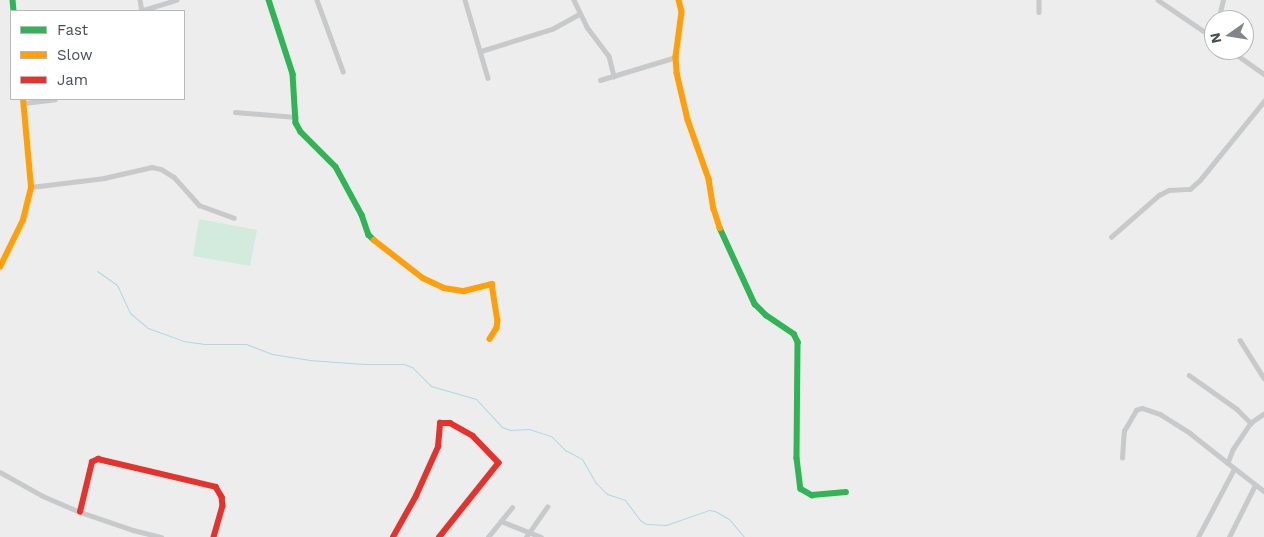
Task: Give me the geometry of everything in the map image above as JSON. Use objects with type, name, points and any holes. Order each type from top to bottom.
[{"type":"street","points":[[144,10],[176,0]]},
{"type":"street","points":[[269,0],[293,74],[296,117],[301,132],[336,167],[362,215],[369,235],[382,247],[423,278],[444,288],[464,291],[492,284],[498,320],[497,328],[490,339]]},
{"type":"street","points":[[317,0],[343,71]]},
{"type":"street","points":[[465,0],[488,78]]},
{"type":"street","points":[[574,0],[579,14],[609,56],[614,76]]},
{"type":"street","points":[[679,0],[682,22],[676,57],[688,120],[709,179],[714,210],[736,266],[755,304],[766,315],[794,334],[798,342],[797,458],[801,489],[812,495],[846,492]]},
{"type":"street","points":[[1038,0],[1039,12]]},
{"type":"street","points":[[1158,0],[1204,31]]},
{"type":"street","points":[[481,51],[552,29],[579,14]]},
{"type":"street","points":[[600,80],[676,57]]},
{"type":"street","points":[[1244,60],[1264,74]]},
{"type":"street","points":[[0,267],[23,220],[31,187],[23,101],[38,100]]},
{"type":"street","points":[[1111,237],[1159,195],[1169,190],[1190,189],[1195,185],[1264,101]]},
{"type":"street","points":[[235,112],[296,117]]},
{"type":"street","points":[[31,187],[104,178],[152,167],[174,177],[199,205],[234,218]]},
{"type":"street","points":[[1240,340],[1264,378]]},
{"type":"street","points":[[1189,375],[1237,409],[1251,423]]},
{"type":"street","points":[[1122,458],[1124,430],[1136,410],[1142,408],[1160,414],[1190,432],[1234,469],[1264,491]]},
{"type":"street","points":[[1228,463],[1233,450],[1251,423],[1264,414]]},
{"type":"street","points":[[393,537],[416,496],[438,447],[440,423],[450,423],[473,436],[499,463],[457,513],[440,537]]},
{"type":"street","points":[[80,512],[92,462],[98,459],[216,487],[222,496],[223,506],[214,537]]},
{"type":"street","points":[[1198,537],[1234,469]]},
{"type":"street","points":[[0,472],[43,496],[80,512],[133,530],[161,537]]},
{"type":"street","points":[[1229,537],[1255,485]]},
{"type":"street","points":[[488,537],[512,507]]},
{"type":"street","points":[[526,537],[547,507]]},
{"type":"street","points":[[501,521],[541,537]]},
{"type":"street","points":[[131,537],[133,530]]},
{"type":"green space","points":[[199,219],[257,230],[250,266],[193,256]]},
{"type":"waterway","points":[[97,271],[117,285],[130,313],[148,328],[183,341],[205,344],[246,344],[272,354],[309,360],[364,364],[404,364],[412,367],[431,386],[476,399],[502,427],[510,430],[529,429],[551,436],[565,450],[582,459],[596,483],[607,494],[625,500],[640,520],[646,524],[666,525],[709,510],[715,511],[729,519],[744,537]]},
{"type":"traffic: fast","points":[[13,0],[14,10]]},
{"type":"traffic: fast","points":[[269,0],[293,74],[296,123],[301,132],[336,167],[362,215],[369,235],[374,240]]},
{"type":"traffic: fast","points":[[720,228],[755,304],[766,315],[794,334],[798,342],[797,458],[801,489],[812,495],[846,492]]},
{"type":"traffic: slow","points":[[679,0],[682,12],[676,57],[677,73],[688,120],[709,179],[714,209],[720,228]]},
{"type":"traffic: slow","points":[[0,267],[23,220],[31,187],[23,100]]},
{"type":"traffic: slow","points":[[374,240],[423,278],[444,288],[464,291],[492,284],[498,320],[497,328],[490,339]]},
{"type":"traffic: jam","points":[[393,537],[416,496],[438,447],[440,423],[450,423],[473,436],[499,463],[440,537]]},
{"type":"traffic: jam","points":[[80,512],[92,462],[98,459],[216,487],[222,497],[223,506],[214,537]]}]
